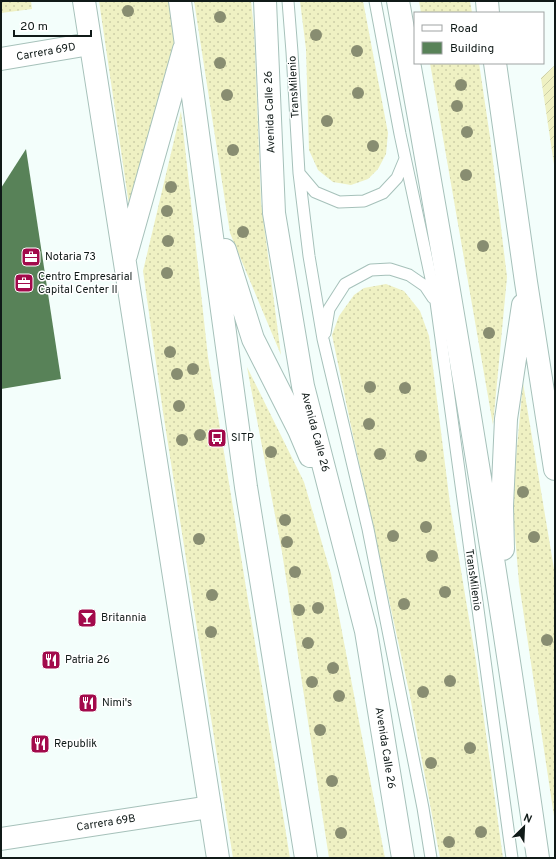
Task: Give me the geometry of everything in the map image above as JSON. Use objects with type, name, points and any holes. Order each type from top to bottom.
[{"type":"main road","points":[[84,1],[218,858]]},
{"type":"main road","points":[[180,1],[246,487],[306,858]]},
{"type":"main road","name":"Avenida Calle 26","points":[[265,1],[274,213],[303,386],[366,631],[403,858]]},
{"type":"main road","points":[[398,1],[437,214],[538,858]]},
{"type":"main road","points":[[487,1],[488,12]]},
{"type":"main road","points":[[124,262],[186,39]]},
{"type":"main road","name":"Carrera 69D","points":[[1,59],[90,44]]},
{"type":"main road","points":[[495,64],[526,282],[555,469]]},
{"type":"main road","points":[[207,196],[253,339],[299,430],[339,523]]},
{"type":"main road","points":[[506,648],[502,506],[506,419],[526,282]]},
{"type":"main road","name":"Carrera 69B","points":[[1,839],[210,807]]},
{"type":"lane","name":"TransMilenio","points":[[288,1],[298,173],[309,256],[323,340],[368,529],[423,808],[431,858]]},
{"type":"lane","name":"TransMilenio","points":[[375,1],[436,302],[512,858]]},
{"type":"lane","points":[[298,173],[315,192],[339,202],[364,201],[383,193],[397,178],[406,159]]},
{"type":"lane","name":"TransMilenio","points":[[323,340],[329,309],[345,284],[371,270],[390,269],[409,274],[425,286],[436,302]]},
{"type":"green space","points":[[1,1],[31,1],[32,9],[1,13]]},
{"type":"green space","points":[[99,1],[169,1],[176,42],[129,205]]},
{"type":"green space","points":[[194,1],[251,1],[254,29],[261,202],[281,355],[230,233]]},
{"type":"green space","points":[[300,1],[363,1],[388,133],[386,154],[378,169],[368,179],[351,185],[333,182],[318,170],[309,150],[306,49]]},
{"type":"green space","points":[[419,1],[470,1],[472,12],[421,12]]},
{"type":"green space","points":[[430,64],[479,64],[490,137],[507,277],[493,425]]},
{"type":"green space","points":[[555,65],[555,171],[541,78]]},
{"type":"green space","points":[[181,111],[208,357],[290,858],[233,858],[163,412],[143,271]]},
{"type":"green space","points":[[386,284],[404,291],[420,311],[429,336],[450,504],[476,661],[503,858],[440,858],[410,696],[332,335],[339,316],[354,295],[364,288]]},
{"type":"green space","points":[[247,367],[304,482],[331,574],[385,858],[329,858],[282,552]]},
{"type":"green space","points":[[523,383],[555,575],[555,823],[519,583],[512,500]]},
{"type":"building","name":"Centro Empresarial Capital Center II","points":[[26,149],[61,379],[1,389],[1,188]]},
{"type":"place","name":"Notaria 73","points":[[31,257]]},
{"type":"place","name":"Centro Empresarial Capital Center II","points":[[24,283]]},
{"type":"place","name":"SITP","points":[[217,438]]},
{"type":"place","name":"Britannia","points":[[87,618]]},
{"type":"place","name":"Patria 26","points":[[51,660]]},
{"type":"place","name":"Nimi's","points":[[88,703]]},
{"type":"place","name":"Republik","points":[[40,744]]}]
